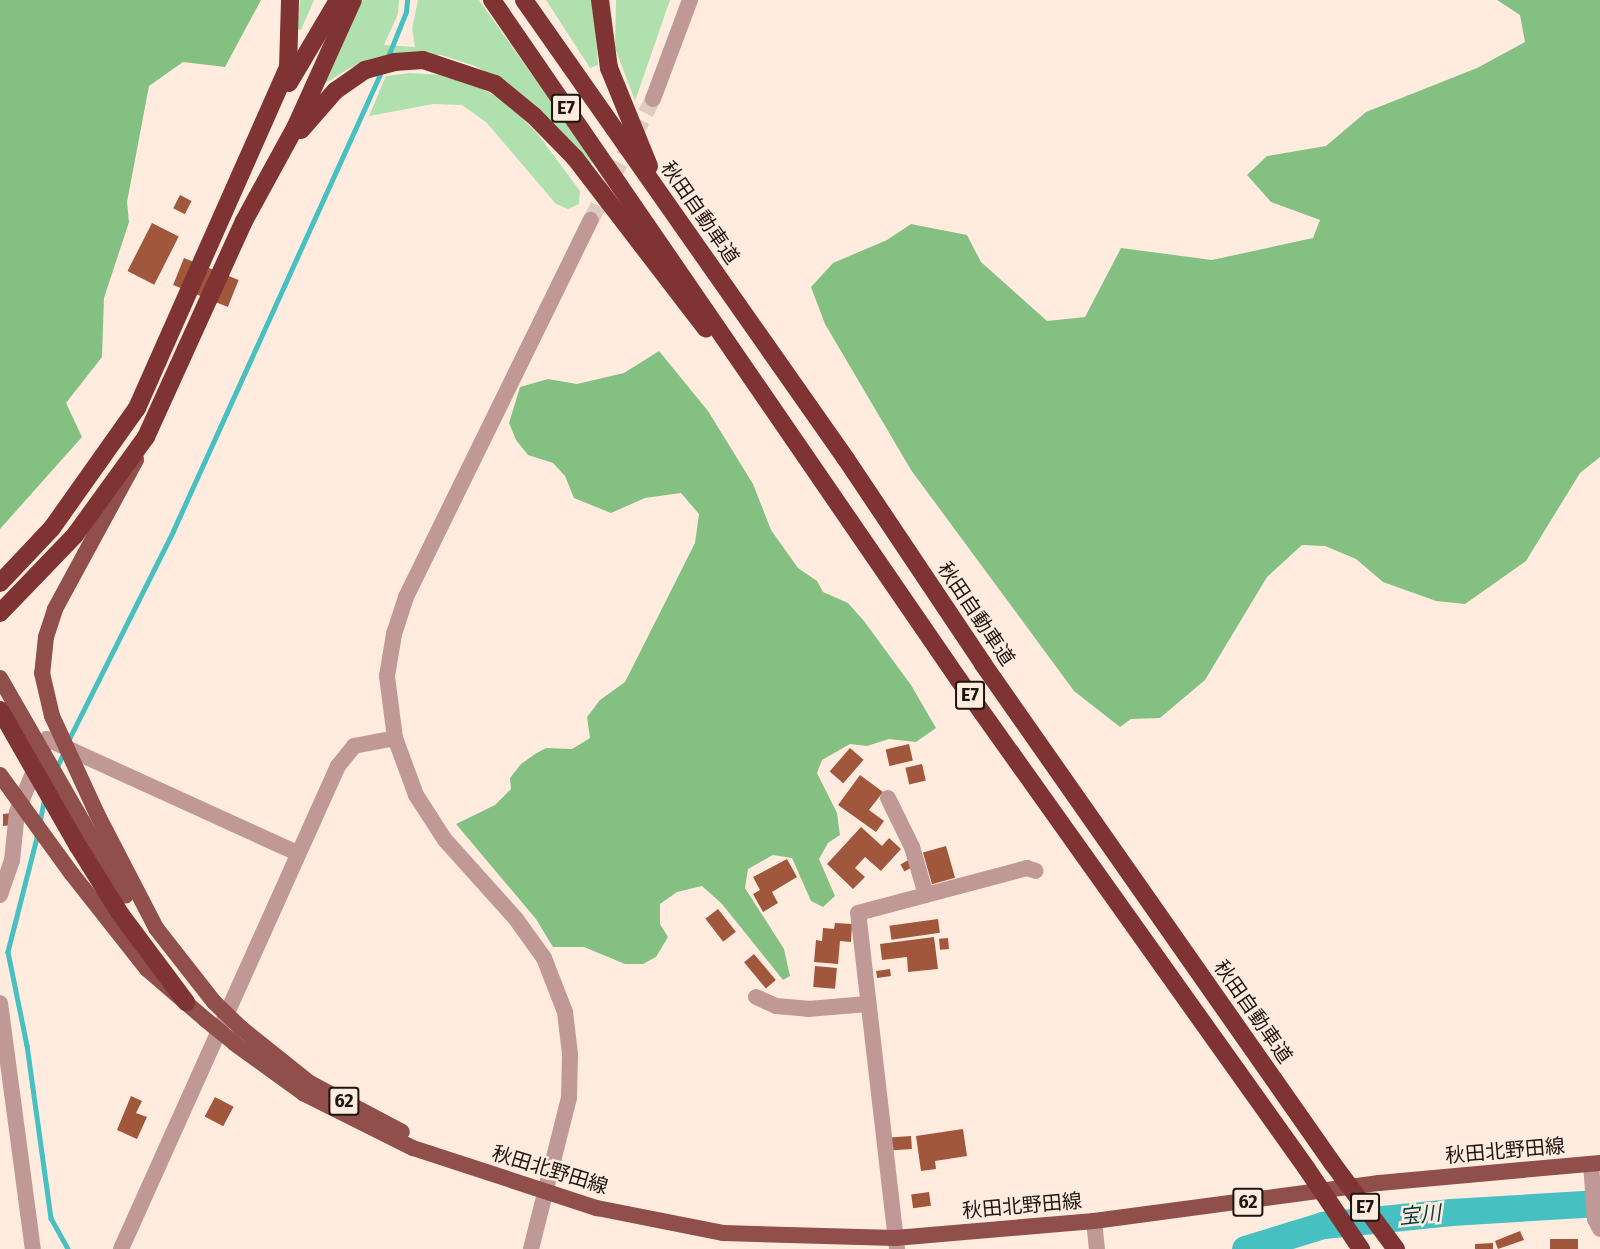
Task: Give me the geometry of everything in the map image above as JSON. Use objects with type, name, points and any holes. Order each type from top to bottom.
[{"type":"highway","points":[[0,583],[52,528],[137,408],[272,110],[288,68],[290,0]]},
{"type":"highway","points":[[272,110],[338,0]]},
{"type":"highway","points":[[0,613],[75,535],[147,437],[244,221],[279,157],[353,0]]},
{"type":"highway","name":"E7","points":[[492,0],[751,381],[1120,910],[1307,1169],[1361,1249]]},
{"type":"highway","name":"秋田自動車道","points":[[524,0],[1333,1164],[1396,1249]]},
{"type":"highway","points":[[600,0],[602,35],[616,90],[661,197]]},
{"type":"highway","points":[[279,157],[335,90],[365,70],[423,60],[495,84],[534,116],[575,158],[684,305],[751,381]]},
{"type":"highway","points":[[0,710],[85,841],[148,955],[186,1002]]},
{"type":"main road","points":[[147,437],[55,609],[46,637],[42,673],[52,716],[97,814],[156,928],[214,1002]]},
{"type":"main road","name":"62","points":[[0,678],[85,841],[160,950],[183,978],[214,1002]]},
{"type":"main road","name":"62","points":[[0,775],[72,874],[147,969],[186,1002]]},
{"type":"main road","name":"秋田北野田線","points":[[186,1002],[206,1020],[237,1036],[310,1083],[454,1163],[597,1208],[723,1233],[896,1244],[1379,1184],[1596,1164]]},
{"type":"main road","name":"秋田北野田線","points":[[214,1002],[237,1036]]},
{"type":"street","points":[[653,99],[690,0]]},
{"type":"street","points":[[531,1249],[548,1193],[569,1098],[570,1054],[566,1012],[557,985],[544,958],[516,919],[432,822],[404,769],[395,738],[387,675],[394,634],[406,597],[591,220]]},
{"type":"street","points":[[121,1249],[297,853],[347,752],[365,742],[395,738]]},
{"type":"street","points":[[0,894],[12,861],[17,812],[47,739],[297,853]]},
{"type":"street","points":[[888,798],[912,847],[926,895]]},
{"type":"street","points":[[896,1244],[858,913],[1027,868],[1036,871]]},
{"type":"street","points":[[756,997],[776,1006],[808,1009],[868,1004]]},
{"type":"street","points":[[0,1003],[33,1249]]},
{"type":"street","points":[[1596,1164],[1594,1198],[1598,1224]]},
{"type":"street","points":[[1094,1221],[1097,1249]]},
{"type":"green space","points":[[0,0],[261,0],[225,67],[183,62],[149,86],[127,202],[129,222],[104,298],[102,357],[66,403],[82,437],[0,529]]},
{"type":"green space","points":[[300,0],[314,0],[301,30],[297,29]]},
{"type":"green space","points":[[362,0],[399,0],[398,14],[384,45],[415,47],[412,29],[418,0],[479,0],[594,162],[589,165],[503,81],[475,66],[441,55],[380,58],[350,68],[321,86]]},
{"type":"green space","points":[[546,0],[594,0],[598,65],[590,68]]},
{"type":"green space","points":[[616,0],[670,0],[635,101],[615,48]]},
{"type":"green space","points":[[1497,0],[1600,0],[1600,457],[1580,473],[1526,561],[1465,604],[1436,601],[1383,582],[1356,559],[1325,546],[1302,545],[1267,577],[1205,680],[1160,718],[1131,719],[1120,727],[1074,691],[911,470],[825,324],[811,287],[833,263],[887,240],[911,224],[967,235],[981,262],[1047,321],[1085,317],[1121,248],[1212,260],[1313,238],[1320,220],[1271,202],[1247,175],[1267,156],[1326,146],[1366,112],[1477,68],[1525,42],[1520,15]]},
{"type":"green space","points":[[410,73],[441,75],[473,84],[506,102],[537,133],[580,191],[579,204],[568,209],[556,204],[486,122],[462,105],[433,104],[369,116],[386,76]]},
{"type":"green space","points":[[659,351],[708,411],[753,484],[771,530],[798,568],[817,581],[823,592],[848,603],[864,621],[911,685],[936,728],[916,742],[889,739],[867,746],[850,744],[822,760],[817,773],[837,813],[840,835],[828,843],[819,859],[835,896],[823,907],[811,901],[792,858],[773,855],[748,869],[745,888],[784,949],[790,976],[783,980],[722,904],[702,886],[677,892],[660,904],[660,924],[668,937],[656,957],[643,964],[625,964],[584,947],[553,947],[536,919],[456,824],[495,805],[511,789],[510,778],[521,764],[535,754],[546,748],[572,749],[590,738],[587,717],[600,700],[625,682],[695,543],[699,514],[681,493],[645,498],[611,513],[574,498],[565,476],[553,463],[528,455],[516,440],[509,423],[520,387],[548,379],[577,384],[624,373]]},
{"type":"building","points":[[180,195],[192,201],[185,214],[173,208]]},
{"type":"building","points":[[152,223],[179,237],[154,285],[127,271]]},
{"type":"building","points":[[184,258],[239,280],[228,307],[173,285]]},
{"type":"building","points":[[909,744],[913,761],[889,766],[886,749]]},
{"type":"building","points":[[850,748],[864,760],[843,783],[830,771]]},
{"type":"building","points":[[922,764],[926,781],[909,784],[905,768]]},
{"type":"building","points":[[860,775],[883,792],[869,810],[884,821],[876,832],[838,805]]},
{"type":"building","points":[[11,813],[11,825],[3,826],[3,814]]},
{"type":"building","points":[[861,827],[882,846],[889,838],[901,849],[881,871],[865,857],[855,868],[865,877],[853,889],[827,864]]},
{"type":"building","points":[[946,846],[955,878],[932,884],[923,853]]},
{"type":"building","points":[[787,859],[797,877],[772,892],[778,903],[763,912],[753,894],[760,890],[753,877]]},
{"type":"building","points":[[910,859],[914,866],[904,871],[900,864]]},
{"type":"building","points":[[718,909],[736,932],[723,942],[705,919]]},
{"type":"building","points":[[938,919],[940,933],[891,940],[889,926]]},
{"type":"building","points":[[835,923],[852,924],[851,942],[840,941],[838,964],[814,962],[816,940],[822,941],[823,928],[834,929]]},
{"type":"building","points":[[934,937],[938,969],[908,972],[907,957],[882,960],[880,944]]},
{"type":"building","points":[[948,938],[949,949],[940,950],[939,939]]},
{"type":"building","points":[[754,954],[776,980],[766,988],[744,962]]},
{"type":"building","points":[[815,966],[837,968],[835,989],[813,987]]},
{"type":"building","points":[[890,969],[891,976],[877,978],[876,971]]},
{"type":"building","points":[[131,1096],[142,1101],[136,1113],[147,1117],[137,1139],[117,1130]]},
{"type":"building","points":[[215,1097],[234,1107],[223,1126],[205,1116]]},
{"type":"building","points":[[963,1129],[967,1156],[935,1161],[936,1169],[921,1171],[916,1136]]},
{"type":"building","points":[[911,1136],[912,1149],[890,1151],[889,1138]]},
{"type":"building","points":[[929,1192],[931,1206],[913,1208],[911,1195]]},
{"type":"building","points":[[1520,1231],[1524,1240],[1498,1249],[1495,1241]]},
{"type":"building","points":[[1550,1239],[1578,1239],[1578,1249],[1550,1249]]},
{"type":"building","points":[[1493,1243],[1493,1249],[1475,1249],[1475,1244]]},
{"type":"waterway","points":[[387,59],[406,12],[407,0]]},
{"type":"waterway","points":[[68,741],[173,531],[382,70]]},
{"type":"waterway","points":[[56,769],[64,752]]},
{"type":"waterway","points":[[40,820],[44,799]]},
{"type":"waterway","points":[[38,834],[8,952],[27,1045],[51,1218],[68,1249]]},
{"type":"waterway","name":"宝川","points":[[1245,1249],[1323,1225],[1451,1212],[1600,1203]]},
{"type":"tunnel","points":[[591,220],[653,99]]}]
